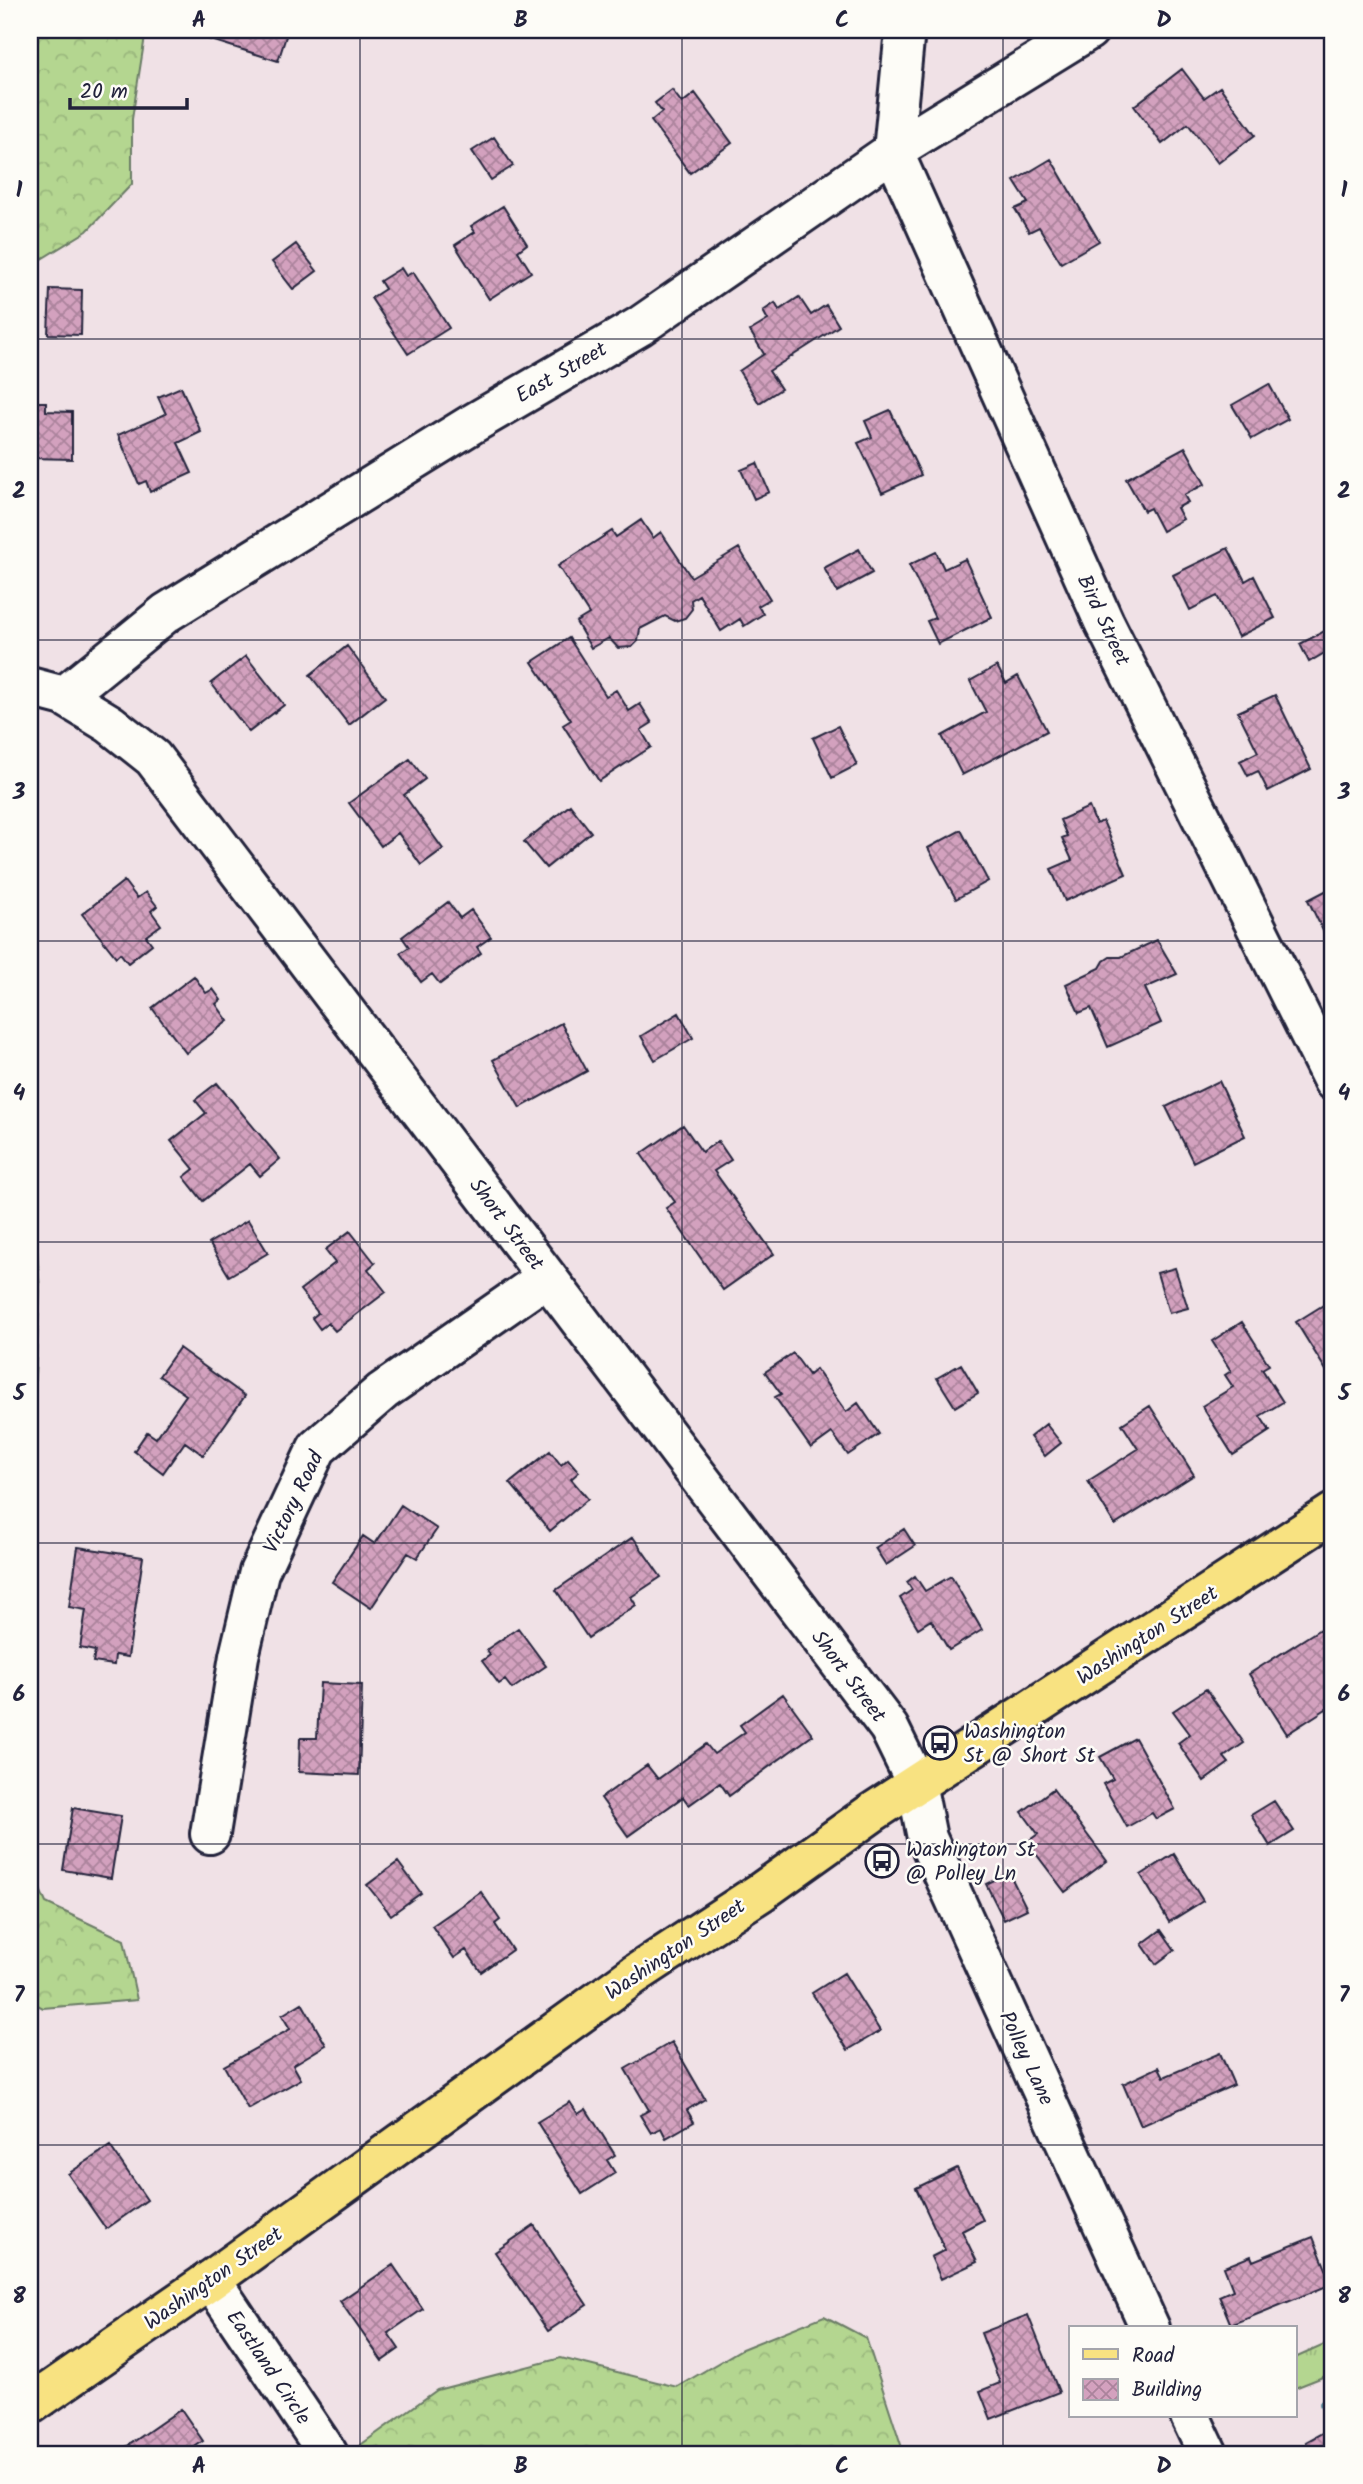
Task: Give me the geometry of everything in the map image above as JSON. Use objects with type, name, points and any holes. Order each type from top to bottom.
[{"type":"main road","name":"Washington Street","points":[[30,2405],[211,2280],[634,1975],[761,1892],[916,1783],[1020,1719],[1333,1513]]},
{"type":"street","points":[[894,151],[905,30]]},
{"type":"street","name":"East Street","points":[[47,692],[166,613],[472,425],[640,326],[894,151],[1090,30]]},
{"type":"street","name":"Bird Street","points":[[894,151],[1104,622],[1333,1081]]},
{"type":"street","name":"Short Street","points":[[47,692],[110,724],[153,758],[889,1728],[916,1783]]},
{"type":"street","name":"Victory Road","points":[[210,1834],[239,1656],[259,1572],[317,1448],[383,1391],[547,1277]]},
{"type":"street","name":"Polley Lane","points":[[916,1783],[927,1839],[1149,2326]]},
{"type":"street","name":"Eastland Circle","points":[[211,2280],[328,2454]]},
{"type":"street","points":[[1191,2418],[1208,2454]]},
{"type":"green space","points":[[30,30],[146,30],[132,119],[132,184],[87,231],[30,266]]},
{"type":"green space","points":[[30,1154],[40,1291],[30,1458]]},
{"type":"green space","points":[[30,1867],[46,1903],[124,1940],[137,2000],[43,2008],[30,2001]]},
{"type":"green space","points":[[824,2316],[866,2338],[904,2454],[348,2454],[437,2390],[561,2358],[677,2387],[742,2349]]},
{"type":"green space","points":[[1333,2341],[1333,2373],[1296,2388],[1296,2358]]},
{"type":"building","points":[[204,30],[288,30],[278,61],[202,37]]},
{"type":"building","points":[[1182,69],[1204,98],[1220,87],[1255,135],[1218,163],[1188,124],[1162,144],[1134,106]]},
{"type":"building","points":[[672,90],[682,103],[695,93],[732,143],[690,173],[651,121],[662,112],[655,103]]},
{"type":"building","points":[[494,137],[513,166],[491,180],[472,151]]},
{"type":"building","points":[[1051,159],[1099,241],[1061,263],[1039,227],[1029,232],[1015,209],[1028,203],[1014,181]]},
{"type":"building","points":[[503,206],[527,244],[518,251],[531,272],[489,299],[455,245],[475,232],[471,226]]},
{"type":"building","points":[[296,244],[317,271],[293,289],[272,262]]},
{"type":"building","points":[[401,268],[406,276],[413,272],[449,328],[408,354],[371,298],[385,289],[380,281]]},
{"type":"building","points":[[50,289],[82,290],[81,335],[48,334]]},
{"type":"building","points":[[799,297],[811,315],[826,305],[839,326],[769,371],[781,389],[759,403],[739,371],[764,354],[750,331],[768,320],[763,311],[775,303],[779,310]]},
{"type":"building","points":[[1269,384],[1288,419],[1252,439],[1232,405]]},
{"type":"building","points":[[181,387],[201,432],[178,443],[192,473],[150,492],[146,481],[139,484],[118,435],[166,414],[158,397]]},
{"type":"building","points":[[30,402],[46,402],[46,411],[72,412],[72,459],[30,458]]},
{"type":"building","points":[[890,410],[921,475],[882,493],[858,443],[872,437],[865,421]]},
{"type":"building","points":[[1185,447],[1205,484],[1184,495],[1188,502],[1177,508],[1183,519],[1162,531],[1150,508],[1144,511],[1126,479]]},
{"type":"building","points":[[757,463],[769,492],[754,499],[741,470]]},
{"type":"building","points":[[641,520],[653,538],[661,532],[691,577],[739,548],[770,599],[758,606],[763,614],[744,626],[740,619],[721,631],[699,595],[691,600],[692,609],[685,618],[675,621],[665,616],[640,629],[638,641],[632,647],[618,648],[609,638],[591,648],[576,622],[589,614],[558,566],[612,531],[616,537]]},
{"type":"building","points":[[1228,548],[1245,581],[1254,576],[1275,618],[1238,637],[1217,596],[1190,610],[1173,575]]},
{"type":"building","points":[[859,549],[872,573],[837,592],[824,568]]},
{"type":"building","points":[[936,552],[944,569],[965,559],[992,617],[938,644],[927,621],[935,618],[909,565]]},
{"type":"building","points":[[1332,627],[1333,648],[1309,662],[1300,644]]},
{"type":"building","points":[[569,638],[606,696],[616,690],[629,711],[640,704],[652,723],[641,730],[651,747],[599,781],[563,725],[571,720],[532,662]]},
{"type":"building","points":[[347,646],[385,697],[349,725],[310,675]]},
{"type":"building","points":[[246,656],[284,705],[249,732],[211,683]]},
{"type":"building","points":[[997,666],[1006,683],[1018,676],[1047,731],[962,775],[942,736],[986,712],[970,681]]},
{"type":"building","points":[[1275,695],[1311,769],[1268,791],[1258,771],[1248,776],[1240,761],[1258,752],[1238,712]]},
{"type":"building","points":[[838,726],[857,765],[832,778],[813,738]]},
{"type":"building","points":[[410,759],[425,779],[404,795],[443,849],[421,865],[398,833],[381,846],[349,803]]},
{"type":"building","points":[[570,805],[591,832],[546,868],[524,842]]},
{"type":"building","points":[[1089,807],[1096,824],[1103,821],[1126,874],[1065,901],[1051,869],[1072,860],[1062,838],[1067,836],[1060,820]]},
{"type":"building","points":[[961,830],[988,881],[956,899],[928,848]]},
{"type":"building","points":[[124,881],[137,898],[146,892],[157,906],[151,911],[161,925],[146,936],[152,944],[128,963],[120,953],[116,957],[82,914]]},
{"type":"building","points":[[1333,887],[1333,929],[1324,933],[1308,900]]},
{"type":"building","points":[[448,902],[460,918],[471,910],[491,937],[477,947],[481,953],[440,984],[432,974],[421,982],[400,953],[409,947],[402,937]]},
{"type":"building","points":[[1157,940],[1177,974],[1145,988],[1161,1023],[1108,1047],[1091,1008],[1079,1013],[1066,984],[1100,968],[1110,957],[1121,957]]},
{"type":"building","points":[[194,976],[206,993],[213,989],[221,1000],[216,1004],[228,1021],[186,1053],[152,1008]]},
{"type":"building","points":[[679,1013],[693,1038],[655,1060],[641,1036]]},
{"type":"building","points":[[561,1023],[587,1071],[520,1108],[493,1060]]},
{"type":"building","points":[[1219,1081],[1245,1136],[1193,1162],[1166,1107]]},
{"type":"building","points":[[217,1083],[280,1159],[260,1176],[250,1164],[203,1201],[184,1177],[194,1169],[171,1141],[206,1113],[195,1100]]},
{"type":"building","points":[[683,1125],[702,1152],[718,1141],[731,1160],[714,1171],[774,1254],[723,1290],[666,1208],[675,1202],[641,1154]]},
{"type":"building","points":[[248,1220],[268,1253],[229,1276],[209,1243]]},
{"type":"building","points":[[350,1231],[375,1263],[368,1269],[386,1292],[335,1331],[328,1323],[320,1329],[312,1318],[318,1313],[300,1290],[335,1263],[325,1250]]},
{"type":"building","points":[[1175,1268],[1188,1308],[1169,1313],[1157,1273]]},
{"type":"building","points":[[1333,1299],[1333,1372],[1329,1375],[1296,1322]]},
{"type":"building","points":[[1242,1322],[1269,1365],[1262,1369],[1283,1402],[1260,1416],[1270,1431],[1233,1455],[1202,1406],[1233,1387],[1225,1375],[1231,1371],[1212,1341]]},
{"type":"building","points":[[179,1348],[245,1396],[203,1455],[185,1442],[163,1473],[134,1451],[147,1432],[156,1438],[186,1395],[159,1376]]},
{"type":"building","points":[[793,1353],[809,1375],[816,1369],[846,1412],[858,1403],[879,1434],[848,1455],[832,1433],[811,1448],[775,1397],[781,1394],[765,1372]]},
{"type":"building","points":[[961,1364],[978,1393],[955,1407],[937,1378]]},
{"type":"building","points":[[1150,1406],[1194,1475],[1115,1525],[1088,1481],[1138,1449],[1122,1424]]},
{"type":"building","points":[[1046,1424],[1061,1443],[1045,1456],[1030,1437]]},
{"type":"building","points":[[550,1451],[561,1465],[568,1459],[579,1472],[571,1479],[588,1499],[550,1531],[510,1483]]},
{"type":"building","points":[[401,1505],[437,1529],[417,1558],[408,1553],[371,1608],[332,1582],[363,1536],[375,1544]]},
{"type":"building","points":[[904,1529],[915,1546],[886,1565],[875,1548]]},
{"type":"building","points":[[633,1537],[661,1577],[631,1597],[636,1605],[588,1638],[556,1590]]},
{"type":"building","points":[[78,1547],[143,1557],[128,1657],[115,1655],[114,1665],[93,1662],[95,1651],[80,1648],[86,1610],[69,1607]]},
{"type":"building","points":[[915,1576],[925,1591],[951,1576],[982,1630],[949,1650],[931,1620],[918,1628],[900,1598],[912,1590],[907,1582]]},
{"type":"building","points":[[518,1628],[546,1666],[512,1689],[505,1680],[499,1684],[482,1661],[490,1655],[486,1650]]},
{"type":"building","points":[[1320,1629],[1333,1649],[1333,1711],[1330,1714],[1326,1709],[1287,1734],[1249,1674]]},
{"type":"building","points":[[320,1683],[362,1685],[359,1775],[299,1772],[300,1738],[317,1738]]},
{"type":"building","points":[[1206,1689],[1244,1743],[1224,1757],[1229,1763],[1204,1781],[1178,1743],[1190,1734],[1173,1711]]},
{"type":"building","points":[[783,1694],[813,1735],[729,1796],[720,1783],[689,1805],[683,1797],[628,1836],[601,1798],[647,1765],[658,1779],[706,1744],[714,1754],[745,1732],[740,1725]]},
{"type":"building","points":[[1135,1738],[1175,1809],[1156,1819],[1152,1813],[1127,1827],[1103,1784],[1113,1779],[1100,1757]]},
{"type":"building","points":[[1053,1789],[1107,1861],[1065,1892],[1027,1842],[1038,1834],[1022,1812]]},
{"type":"building","points":[[1274,1801],[1294,1831],[1270,1846],[1251,1815]]},
{"type":"building","points":[[73,1808],[121,1816],[111,1878],[63,1870]]},
{"type":"building","points":[[1174,1854],[1203,1901],[1169,1922],[1141,1875]]},
{"type":"building","points":[[398,1862],[421,1893],[391,1915],[367,1885]]},
{"type":"building","points":[[1009,1873],[1027,1909],[1004,1920],[986,1884]]},
{"type":"building","points":[[481,1892],[500,1920],[495,1924],[512,1950],[481,1972],[466,1950],[454,1958],[432,1926]]},
{"type":"building","points":[[1161,1930],[1175,1950],[1156,1964],[1142,1944]]},
{"type":"building","points":[[844,1973],[880,2031],[848,2050],[812,1993]]},
{"type":"building","points":[[302,2003],[326,2045],[293,2065],[301,2079],[248,2109],[224,2066],[290,2029],[282,2015]]},
{"type":"building","points":[[672,2042],[705,2099],[687,2110],[694,2122],[666,2138],[661,2128],[651,2133],[640,2115],[649,2110],[625,2069]]},
{"type":"building","points":[[1220,2053],[1234,2085],[1141,2126],[1123,2084],[1159,2067],[1164,2077]]},
{"type":"building","points":[[570,2102],[578,2114],[586,2109],[615,2155],[607,2160],[615,2173],[582,2194],[537,2122]]},
{"type":"building","points":[[110,2146],[147,2200],[106,2229],[68,2174]]},
{"type":"building","points":[[957,2168],[983,2220],[962,2231],[977,2262],[941,2279],[931,2257],[945,2250],[916,2188]]},
{"type":"building","points":[[534,2225],[587,2305],[548,2331],[495,2252]]},
{"type":"building","points":[[1313,2237],[1332,2284],[1231,2325],[1219,2296],[1233,2290],[1224,2267],[1251,2256],[1253,2261]]},
{"type":"building","points":[[393,2265],[423,2309],[388,2333],[399,2349],[382,2361],[340,2301]]},
{"type":"building","points":[[1028,2315],[1059,2392],[991,2419],[980,2391],[1000,2383],[981,2333]]},
{"type":"building","points":[[181,2409],[203,2441],[185,2454],[116,2454]]},
{"type":"building","points":[[1333,2427],[1333,2454],[1313,2454],[1306,2442]]},
{"type":"waterway","points":[[1325,2404],[1333,2404]]},
{"type":"place","name":"Washington St @ Short St","points":[[940,1743]]},
{"type":"place","name":"Washington St @ Polley Ln","points":[[882,1861]]}]
